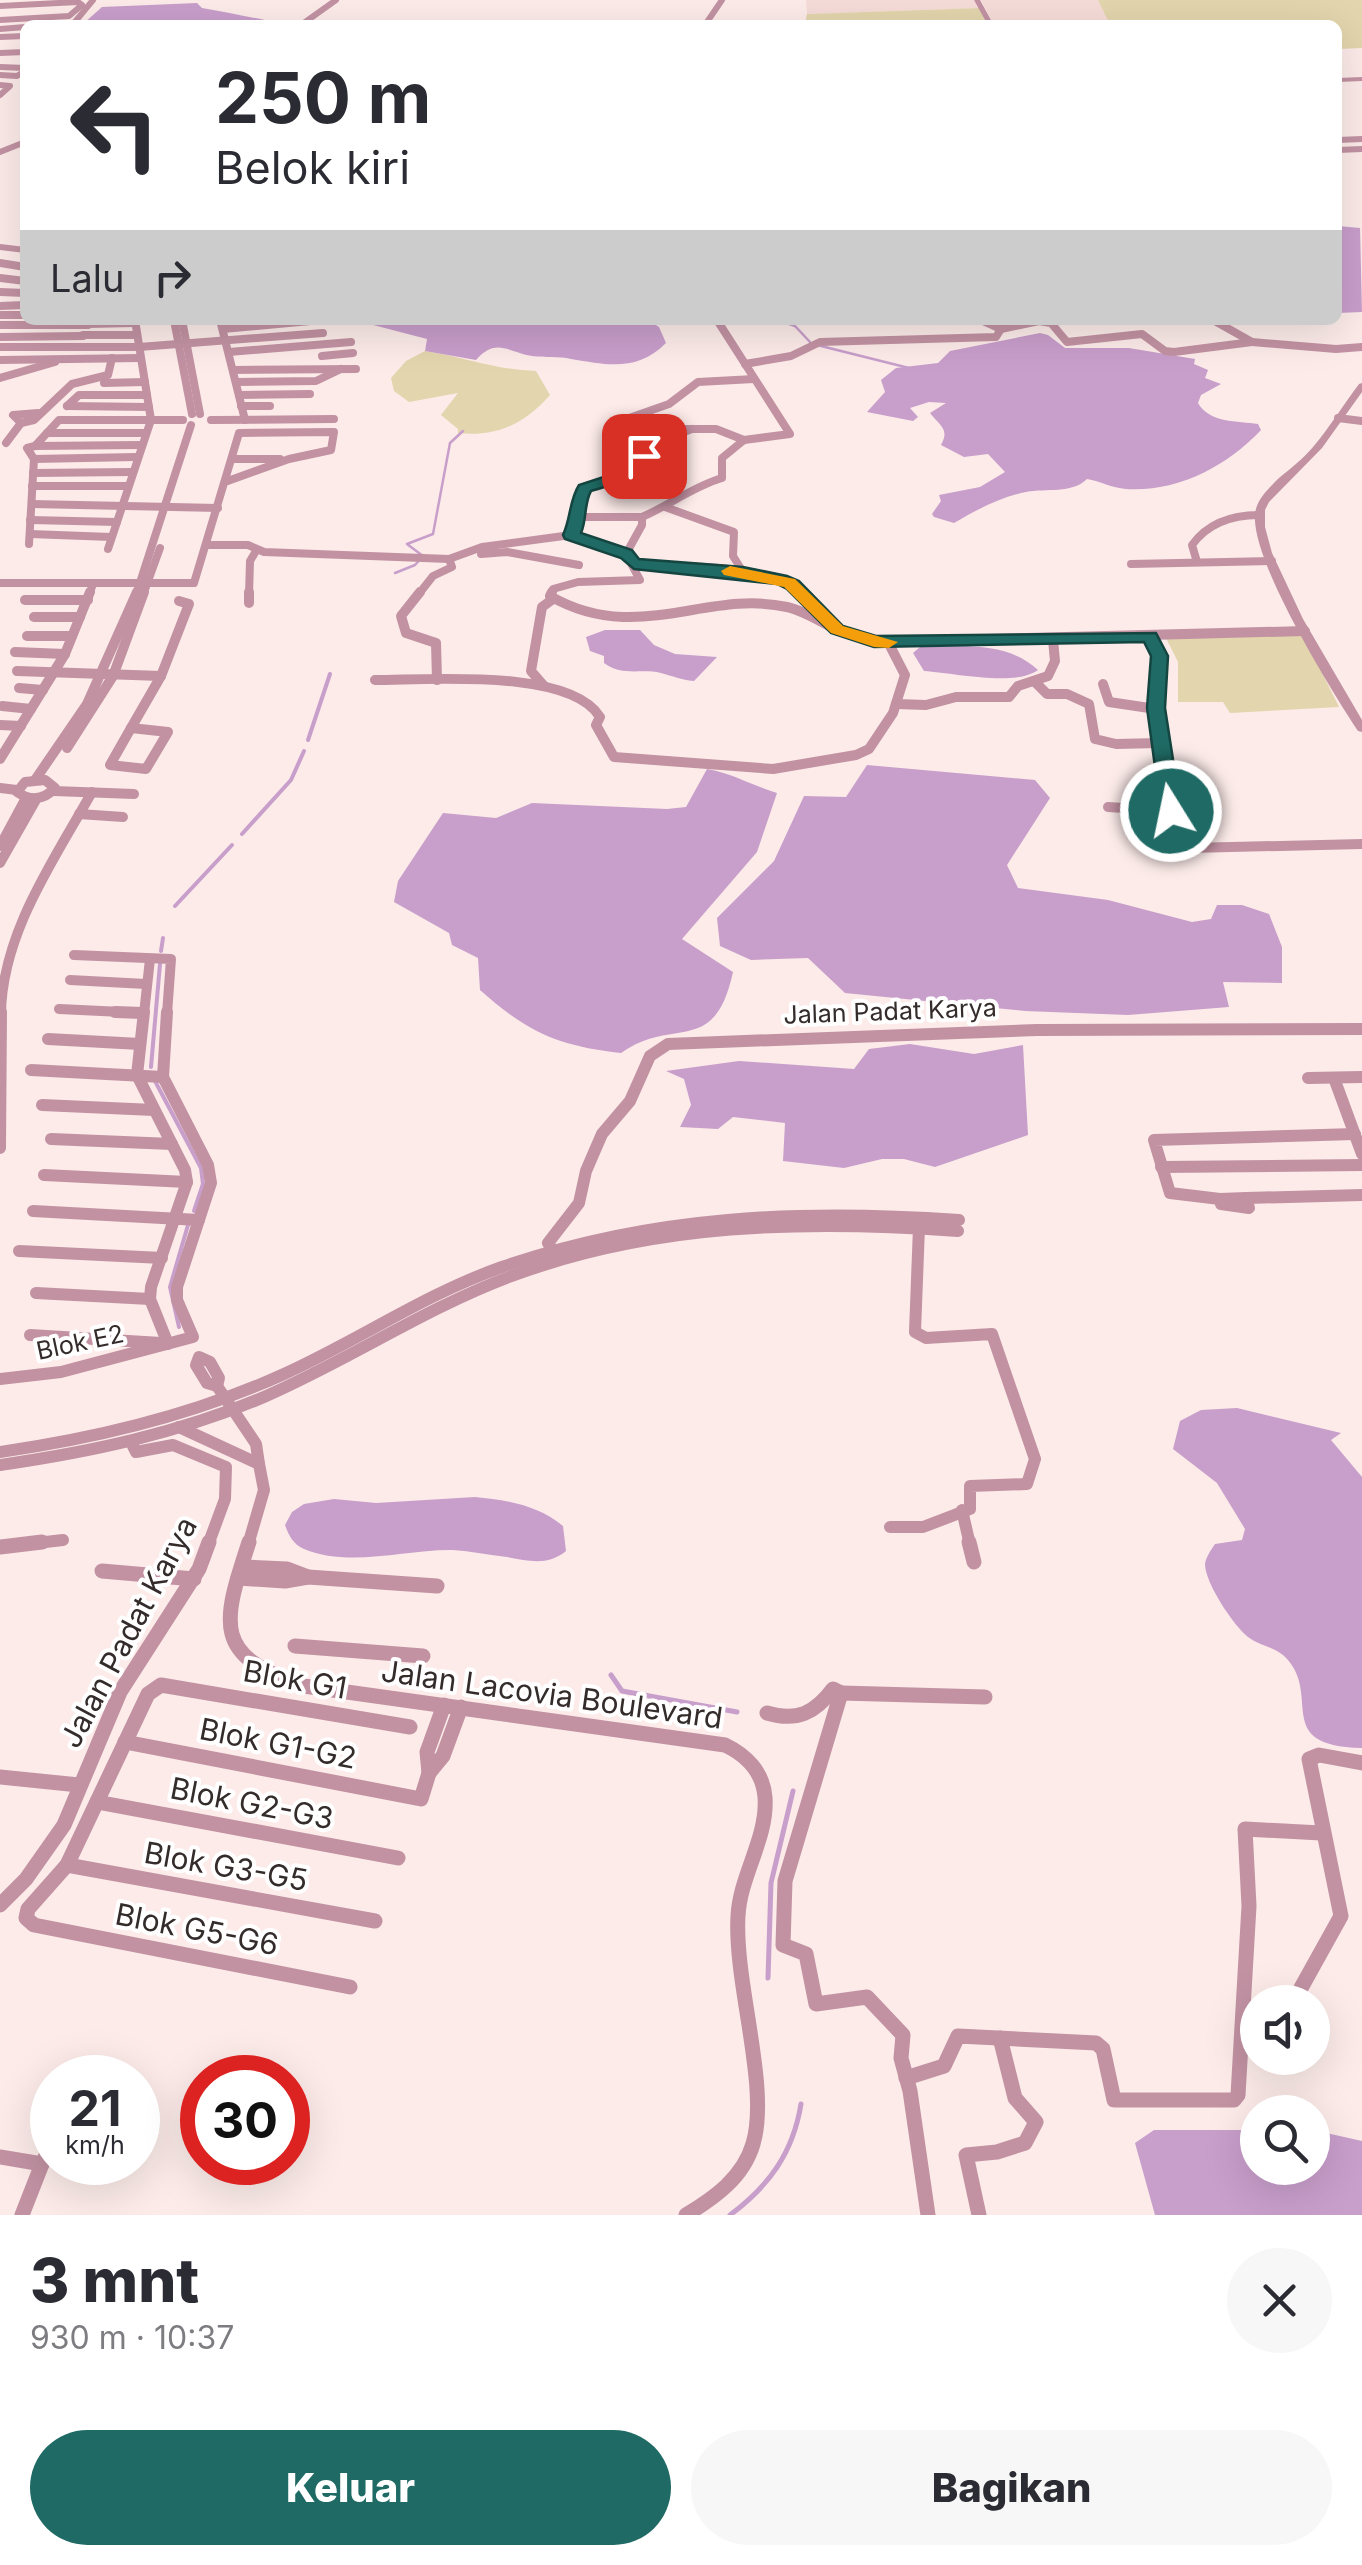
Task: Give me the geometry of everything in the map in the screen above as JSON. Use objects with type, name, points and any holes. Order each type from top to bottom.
[{"type":"street","points":[[76,20],[93,0]]},
{"type":"street","points":[[310,20],[336,0]]},
{"type":"street","points":[[0,13],[78,8]]},
{"type":"street","points":[[0,85],[10,86],[0,95]]},
{"type":"street","points":[[0,140],[14,147]]},
{"type":"street","points":[[0,154],[20,144]]},
{"type":"street","points":[[0,154],[13,162]]},
{"type":"street","points":[[0,303],[14,290]]},
{"type":"street","points":[[74,358],[88,325]]},
{"type":"street","points":[[108,549],[151,420],[136,325]]},
{"type":"street","points":[[176,325],[182,344]]},
{"type":"street","points":[[0,846],[27,795],[108,676],[170,508],[193,420],[182,325]]},
{"type":"street","points":[[222,325],[245,420]]},
{"type":"street","points":[[580,516],[642,517],[665,507],[694,486],[722,478],[722,458],[744,440],[790,434],[720,325]]},
{"type":"street","points":[[745,364],[791,356],[816,342],[994,338],[1002,325]]},
{"type":"street","points":[[1053,325],[1072,344],[1142,334],[1172,352],[1252,342],[1336,349],[1362,347]]},
{"type":"street","points":[[1222,325],[1252,342]]},
{"type":"street","points":[[1,340],[78,348],[139,347],[323,333]]},
{"type":"street","points":[[1,340],[137,334]]},
{"type":"street","points":[[229,352],[351,342]]},
{"type":"street","points":[[319,344],[326,370]]},
{"type":"street","points":[[289,347],[294,370]]},
{"type":"street","points":[[258,350],[264,370]]},
{"type":"street","points":[[322,356],[353,354]]},
{"type":"street","points":[[0,378],[64,358]]},
{"type":"street","points":[[37,416],[72,384],[108,375],[112,358]]},
{"type":"street","points":[[0,360],[140,358]]},
{"type":"street","points":[[236,382],[316,381],[332,377],[341,369]]},
{"type":"street","points":[[233,370],[356,369]]},
{"type":"street","points":[[682,456],[644,454],[612,424],[669,404],[698,382],[754,379]]},
{"type":"street","points":[[104,383],[145,382]]},
{"type":"street","points":[[1362,386],[1315,451],[1269,494],[1258,515],[1260,535],[1305,631],[1362,729]]},
{"type":"street","points":[[238,395],[310,394]]},
{"type":"street","points":[[147,395],[79,395],[66,406],[149,407]]},
{"type":"street","points":[[241,406],[270,406]]},
{"type":"street","points":[[6,444],[21,424],[14,416],[37,416],[50,421]]},
{"type":"street","points":[[1338,418],[1362,421]]},
{"type":"street","points":[[35,446],[59,420],[334,419]]},
{"type":"street","points":[[679,429],[725,430],[744,440]]},
{"type":"street","points":[[571,535],[580,516],[579,498],[585,488],[624,475],[644,462],[644,447],[692,429]]},
{"type":"street","points":[[264,459],[271,432]]},
{"type":"street","points":[[293,458],[304,432]]},
{"type":"street","points":[[0,583],[194,583],[239,433],[334,432],[331,450],[293,458],[225,482]]},
{"type":"street","points":[[47,433],[146,433]]},
{"type":"street","points":[[111,537],[29,539],[34,459],[26,449],[141,445]]},
{"type":"street","points":[[34,459],[136,458]]},
{"type":"street","points":[[232,459],[293,458]]},
{"type":"street","points":[[32,474],[132,472]]},
{"type":"street","points":[[32,486],[127,486]]},
{"type":"street","points":[[64,506],[68,486]]},
{"type":"street","points":[[90,507],[96,486]]},
{"type":"street","points":[[32,504],[218,508]]},
{"type":"street","points":[[665,507],[734,532],[732,556],[743,572]]},
{"type":"street","points":[[1198,562],[1192,546],[1196,538],[1232,516],[1258,515]]},
{"type":"street","points":[[626,554],[642,525],[642,517]]},
{"type":"street","points":[[30,520],[116,522]]},
{"type":"street","points":[[206,545],[248,544],[256,551],[449,558],[488,546],[571,535],[626,554],[640,579],[568,584],[550,591],[553,599],[579,611],[631,618],[718,608],[783,606],[837,630],[888,642],[1305,631]]},
{"type":"street","points":[[249,603],[250,561],[256,551]]},
{"type":"street","points":[[461,555],[504,552],[579,565]]},
{"type":"street","points":[[437,680],[436,643],[406,633],[401,616],[433,576],[452,567],[449,558]]},
{"type":"street","points":[[1131,564],[1272,561]]},
{"type":"street","points":[[634,564],[743,572],[789,582],[837,630]]},
{"type":"street","points":[[0,760],[4,747],[65,654],[92,584]]},
{"type":"street","points":[[544,686],[530,672],[531,654],[542,607],[553,599]]},
{"type":"street","points":[[25,600],[88,600]]},
{"type":"street","points":[[130,728],[168,732],[146,769],[110,766],[130,728],[161,676],[188,604],[180,601]]},
{"type":"street","points":[[34,617],[80,617]]},
{"type":"street","points":[[26,636],[72,636]]},
{"type":"street","points":[[1150,636],[1160,656],[1156,708],[1171,811],[1190,848],[1362,844]]},
{"type":"street","points":[[896,704],[926,706],[956,697],[996,700],[1048,676],[1054,661],[1053,640]]},
{"type":"street","points":[[375,680],[544,686],[580,695],[592,705],[600,717],[598,729],[614,757],[773,768],[863,752],[896,704],[905,672],[888,642]]},
{"type":"street","points":[[14,652],[65,654]]},
{"type":"street","points":[[17,672],[161,676]]},
{"type":"street","points":[[1034,680],[1047,694],[1066,694],[1089,704],[1095,738],[1116,744],[1160,743]]},
{"type":"street","points":[[1103,684],[1110,702],[1156,708]]},
{"type":"street","points":[[19,688],[43,690]]},
{"type":"street","points":[[2,706],[31,710]]},
{"type":"street","points":[[0,725],[20,726]]},
{"type":"street","points":[[40,780],[54,786],[54,791]]},
{"type":"street","points":[[0,788],[27,795],[54,791],[134,794]]},
{"type":"street","points":[[0,1148],[1,1001],[21,928],[92,792]]},
{"type":"street","points":[[0,863],[27,795]]},
{"type":"street","points":[[1108,807],[1171,811]]},
{"type":"street","points":[[80,814],[123,816]]},
{"type":"street","points":[[31,1070],[162,1077],[171,960],[74,955]]},
{"type":"street","points":[[150,958],[137,1075],[172,1144],[186,1182],[150,1299],[168,1344]]},
{"type":"street","points":[[70,980],[146,984]]},
{"type":"street","points":[[59,1009],[143,1013]]},
{"type":"street","name":"Jalan Padat Karya","points":[[553,1251],[548,1243],[579,1203],[586,1171],[602,1134],[630,1102],[650,1056],[668,1044],[1036,1030],[1362,1029]]},
{"type":"street","points":[[48,1040],[140,1044]]},
{"type":"street","name":"Jalan Lacovia Boulevard","points":[[162,1077],[208,1165],[209,1192],[177,1287],[178,1300],[199,1357],[196,1365],[206,1382],[225,1398],[256,1444],[266,1486],[228,1608],[229,1633],[243,1660],[267,1677],[304,1686],[725,1745],[742,1752],[758,1772],[765,1794],[765,1817],[744,1871],[738,1912],[738,1972],[757,2103],[753,2145],[739,2173],[712,2200],[686,2215]]},
{"type":"street","points":[[1308,1078],[1362,1077]]},
{"type":"street","points":[[1334,1078],[1362,1154]]},
{"type":"street","points":[[42,1105],[154,1110]]},
{"type":"street","points":[[1354,1134],[1154,1140],[1170,1193],[1220,1199],[1362,1194]]},
{"type":"street","points":[[51,1139],[172,1144]]},
{"type":"street","points":[[1160,1168],[1362,1165]]},
{"type":"street","points":[[44,1175],[186,1182]]},
{"type":"street","points":[[33,1211],[200,1220]]},
{"type":"street","points":[[0,1452],[126,1430],[225,1398],[296,1382],[425,1306],[505,1266],[553,1251],[705,1224],[828,1212],[958,1225],[705,1224],[548,1264],[425,1306]]},
{"type":"street","points":[[890,1527],[923,1527],[970,1509],[970,1486],[1028,1484],[1035,1459],[992,1334],[926,1338],[915,1332],[919,1227]]},
{"type":"street","points":[[19,1251],[162,1258]]},
{"type":"street","points":[[36,1293],[150,1299]]},
{"type":"street","points":[[30,1334],[168,1344],[189,1338]]},
{"type":"street","name":"Blok E2","points":[[0,1379],[61,1372],[168,1344]]},
{"type":"street","points":[[0,1466],[131,1442],[179,1426],[225,1398]]},
{"type":"street","points":[[179,1426],[260,1464]]},
{"type":"street","name":"Jalan Padat Karya","points":[[0,1904],[32,1871],[64,1825],[120,1692],[194,1579],[225,1499],[226,1467],[173,1444],[136,1452],[131,1442]]},
{"type":"street","points":[[962,1510],[974,1562]]},
{"type":"street","points":[[0,1548],[63,1540]]},
{"type":"street","points":[[240,1573],[287,1569],[308,1577],[437,1586]]},
{"type":"street","points":[[102,1571],[194,1579]]},
{"type":"street","points":[[295,1646],[423,1656]]},
{"type":"street","name":"Blok G1","points":[[125,1742],[148,1694],[170,1684],[410,1727]]},
{"type":"street","points":[[767,1713],[783,1719],[805,1718],[819,1709],[834,1689],[841,1693],[985,1697]]},
{"type":"street","points":[[841,1693],[813,1797],[784,1882],[783,1945],[806,1954],[816,2004],[867,1998],[904,2036],[902,2058],[928,2215]]},
{"type":"street","name":"Blok G1-G2","points":[[125,1742],[421,1798],[428,1774],[427,1752],[452,1706]]},
{"type":"street","points":[[67,1865],[125,1742]]},
{"type":"street","points":[[1303,1985],[1341,1916],[1308,1759],[1319,1755],[1362,1763]]},
{"type":"street","points":[[0,1777],[79,1786]]},
{"type":"street","name":"Blok G2-G3","points":[[97,1802],[398,1858]]},
{"type":"street","points":[[906,2078],[944,2066],[958,2036],[1096,2042],[1103,2049],[1114,2100],[1234,2100],[1238,2095],[1249,1906],[1245,1830],[1321,1833]]},
{"type":"street","name":"Blok G3-G5","points":[[67,1865],[375,1921]]},
{"type":"street","name":"Blok G5-G6","points":[[67,1865],[28,1909],[26,1918],[34,1925],[350,1987]]},
{"type":"street","points":[[979,2215],[966,2155],[997,2152],[1025,2143],[1036,2122],[1017,2105],[1001,2058],[1000,2038]]},
{"type":"street","points":[[0,2157],[30,2162]]},
{"type":"street","points":[[22,2215],[34,2185]]},
{"type":"shaded area","points":[[806,0],[974,0],[979,8],[807,14]]},
{"type":"shaded area","points":[[981,0],[1098,0],[1108,20],[991,20]]},
{"type":"shaded area","points":[[1098,0],[1362,0],[1362,48],[1342,49],[1342,20],[1108,20]]},
{"type":"shaded area","points":[[197,3],[202,8],[265,20],[87,20],[102,7]]},
{"type":"shaded area","points":[[979,8],[985,20],[806,20],[807,14]]},
{"type":"shaded area","points":[[1342,226],[1360,228],[1362,312],[1342,313]]},
{"type":"shaded area","points":[[373,325],[656,325],[666,343],[644,359],[622,364],[532,356],[502,348],[490,349],[476,360],[425,351],[427,339]]},
{"type":"shaded area","points":[[1040,333],[1065,348],[1129,348],[1195,359],[1194,364],[1208,370],[1205,378],[1221,384],[1201,395],[1198,403],[1203,410],[1225,420],[1258,424],[1261,430],[1217,466],[1164,486],[1126,489],[1087,479],[1066,489],[1007,497],[954,523],[934,517],[932,514],[941,501],[939,495],[980,487],[1005,472],[988,454],[964,457],[941,445],[944,431],[930,413],[946,403],[929,402],[910,408],[918,417],[913,421],[867,412],[885,392],[881,380],[896,368],[938,363],[950,351]]},
{"type":"shaded area","points":[[425,351],[536,371],[550,395],[530,414],[509,426],[485,433],[458,433],[441,415],[458,393],[409,402],[394,391],[391,378],[406,361]]},
{"type":"shaded area","points":[[605,630],[640,630],[654,645],[675,654],[717,657],[694,681],[654,672],[618,670],[604,663],[604,656],[590,651],[586,637]]},
{"type":"shaded area","points":[[1303,634],[1339,707],[1230,713],[1223,702],[1178,702],[1178,662],[1166,638]]},
{"type":"shaded area","points":[[920,647],[997,650],[1025,660],[1038,670],[1015,678],[924,671],[913,653]]},
{"type":"shaded area","points":[[867,765],[1035,780],[1050,798],[1007,865],[1018,888],[1108,900],[1192,922],[1211,919],[1217,905],[1242,905],[1269,914],[1282,947],[1282,983],[1223,982],[1229,1007],[1128,1015],[1025,1011],[845,993],[808,958],[751,960],[720,946],[717,918],[774,861],[804,796],[846,797]]},
{"type":"shaded area","points":[[707,769],[777,793],[757,852],[682,939],[733,972],[725,999],[715,1016],[703,1025],[641,1042],[621,1053],[544,1035],[513,1017],[480,990],[478,958],[452,945],[449,933],[394,902],[398,881],[443,813],[496,818],[532,803],[686,807]]},
{"type":"shaded area","points":[[910,1044],[974,1054],[1023,1045],[1028,1135],[935,1167],[904,1159],[882,1159],[844,1168],[783,1161],[785,1123],[733,1117],[718,1129],[680,1127],[691,1105],[684,1079],[666,1071],[739,1061],[854,1069],[869,1049]]},
{"type":"shaded area","points":[[1237,1408],[1341,1433],[1331,1440],[1362,1477],[1362,1748],[1334,1745],[1316,1738],[1307,1728],[1295,1670],[1279,1652],[1242,1631],[1221,1604],[1206,1572],[1205,1564],[1213,1546],[1242,1540],[1245,1529],[1217,1483],[1173,1449],[1180,1421],[1201,1410]]},
{"type":"shaded area","points":[[475,1497],[543,1513],[563,1526],[566,1551],[538,1561],[453,1550],[340,1557],[300,1547],[285,1525],[292,1512],[304,1504],[334,1499],[376,1503]]},
{"type":"shaded area","points":[[1154,2130],[1240,2130],[1240,2185],[1330,2185],[1330,2134],[1362,2141],[1362,2215],[1155,2215],[1135,2143]]},
{"type":"waterway","points":[[792,325],[810,342]]},
{"type":"waterway","points":[[817,345],[909,368]]},
{"type":"waterway","points":[[395,573],[415,565],[423,556],[407,544],[433,534],[450,443],[463,431]]},
{"type":"waterway","points":[[308,740],[330,674]]},
{"type":"waterway","points":[[242,834],[291,780],[304,751]]},
{"type":"waterway","points":[[175,906],[232,845]]},
{"type":"waterway","points":[[161,951],[163,938]]},
{"type":"waterway","points":[[151,1067],[160,964]]},
{"type":"waterway","points":[[155,1081],[201,1168],[203,1184],[194,1211]]},
{"type":"waterway","points":[[179,1327],[170,1287],[188,1225]]},
{"type":"waterway","points":[[611,1675],[622,1691],[737,1712]]},
{"type":"waterway","points":[[768,1978],[771,1883],[793,1791]]},
{"type":"waterway","points":[[730,2215],[777,2167],[792,2138],[801,2104]]},
{"type":"slow traffic","points":[[730,571],[789,582],[837,630],[874,642],[889,642]]},
{"type":"route","points":[[644,456],[641,465],[624,475],[585,488],[579,498],[580,516],[571,535],[626,554],[634,564],[743,572],[781,580],[793,585],[837,630],[874,642],[1150,636],[1160,656],[1156,708],[1171,811]]}]
